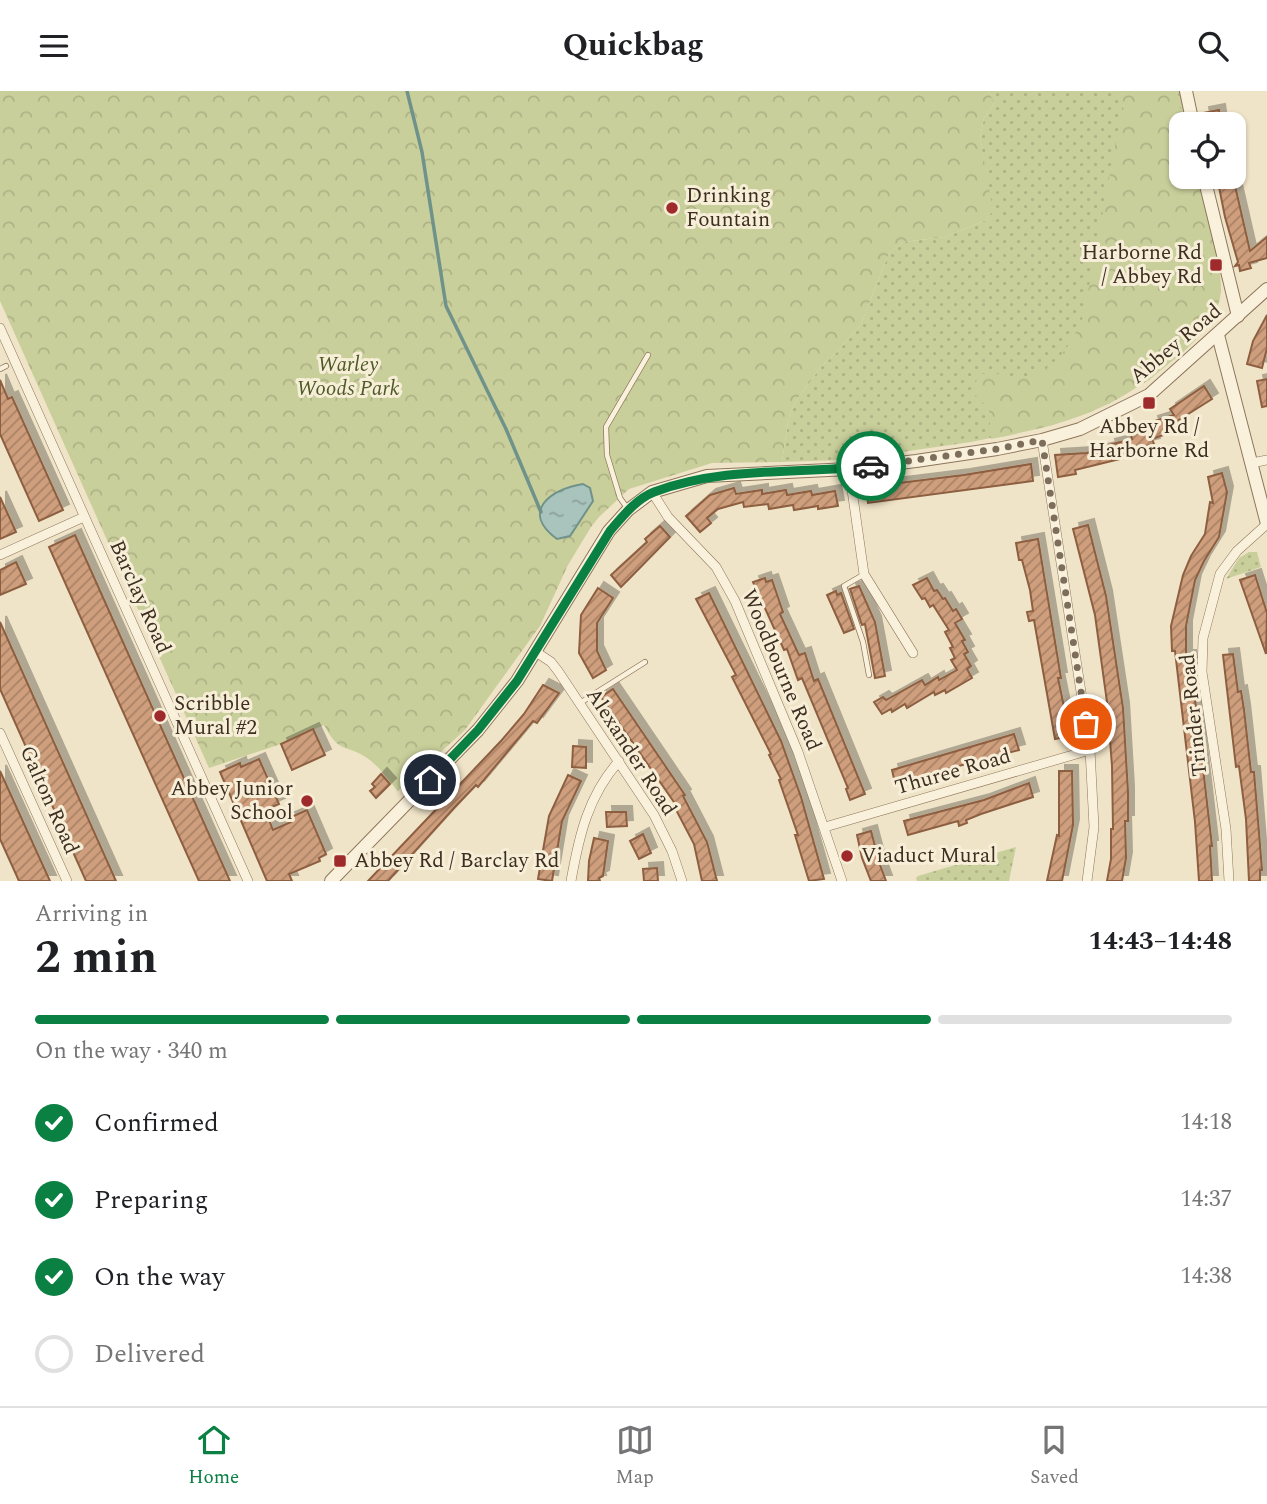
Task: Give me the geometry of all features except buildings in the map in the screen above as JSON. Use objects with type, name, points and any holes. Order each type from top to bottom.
[{"type":"street","points":[[1186,91],[1190,112]]},
{"type":"street","points":[[1208,189],[1238,316]]},
{"type":"street","name":"Abbey Road","points":[[331,881],[478,730],[536,652],[593,554],[628,510],[652,492],[707,476],[849,469],[916,461],[1042,440],[1080,429],[1149,395],[1267,289]]},
{"type":"street","name":"Barclay Road","points":[[0,328],[248,881]]},
{"type":"street","points":[[1218,335],[1267,524]]},
{"type":"street","points":[[1042,440],[1090,750],[1094,827],[1087,881]]},
{"type":"street","points":[[1252,463],[1267,460]]},
{"type":"street","points":[[849,469],[864,574],[914,653]]},
{"type":"street","name":"Woodbourne Road","points":[[652,492],[668,517],[716,567],[735,601],[798,752],[842,881]]},
{"type":"street","points":[[0,555],[85,517]]},
{"type":"street","name":"Trinder Road","points":[[1228,881],[1226,829],[1202,672],[1203,638],[1220,574],[1237,551],[1267,524]]},
{"type":"street","name":"Alexander Road","points":[[536,652],[551,662],[654,815],[672,851],[682,881]]},
{"type":"street","name":"Galton Road","points":[[0,733],[66,881]]},
{"type":"street","name":"Thuree Road","points":[[825,827],[1090,750]]},
{"type":"street","points":[[571,881],[588,807],[603,778],[619,761]]},
{"type":"lane","points":[[628,510],[620,498],[607,455],[606,427],[648,355]]},
{"type":"lane","points":[[864,574],[844,586],[863,642],[869,675]]},
{"type":"lane","points":[[579,703],[645,662]]},
{"type":"green space","name":"Warley Woods Park","points":[[0,91],[988,91],[995,103],[984,118],[980,138],[993,211],[986,220],[945,237],[903,242],[889,253],[861,324],[821,367],[797,399],[790,413],[782,462],[712,463],[629,489],[599,517],[568,565],[540,626],[465,730],[398,791],[371,761],[334,741],[324,725],[281,744],[209,768],[0,301]]},
{"type":"green space","points":[[988,91],[1180,91],[1185,112],[1169,112],[1169,189],[1188,189],[1211,229],[1219,266],[1221,292],[1207,327],[1185,350],[1149,380],[1110,403],[1053,425],[971,442],[888,454],[839,460],[782,462],[790,413],[797,399],[821,367],[861,324],[889,253],[903,242],[945,237],[986,220],[992,211],[980,138],[984,118],[995,103]]},
{"type":"green space","points":[[1118,91],[1169,91],[1183,112],[1169,112],[1169,189],[1202,189],[1220,271],[1220,298],[1214,316],[1190,346],[1119,398],[1067,421],[991,439],[989,409],[974,394],[974,384],[982,374],[1020,377],[1043,371],[1068,346],[1084,314],[1123,116]]},
{"type":"green space","points":[[1249,552],[1257,552],[1261,567],[1226,579],[1239,558]]},
{"type":"green space","points":[[1016,847],[1009,881],[917,881],[916,878],[918,876]]},
{"type":"water","points":[[583,484],[590,488],[593,501],[570,536],[557,539],[546,529],[540,511],[551,496]]},
{"type":"waterway","points":[[407,91],[422,152],[446,306],[506,429],[541,512]]},
{"type":"way so far","points":[[871,466],[997,449],[1042,440],[1086,724]]},
{"type":"place","name":"Drinking Fountain","points":[[672,208]]},
{"type":"place","name":"Harborne Rd / Abbey Rd","points":[[1216,265]]},
{"type":"place","name":"Abbey Rd / Harborne Rd","points":[[1149,403]]},
{"type":"place","name":"Scribble Mural #2","points":[[160,716]]},
{"type":"place","name":"Abbey Junior School","points":[[307,801]]},
{"type":"place","name":"Viaduct Mural","points":[[847,856]]},
{"type":"place","name":"Abbey Rd / Barclay Rd","points":[[340,861]]},
{"type":"route","points":[[430,780],[478,730],[517,681],[593,554],[610,531],[628,510],[652,492],[707,476],[871,466]]}]
